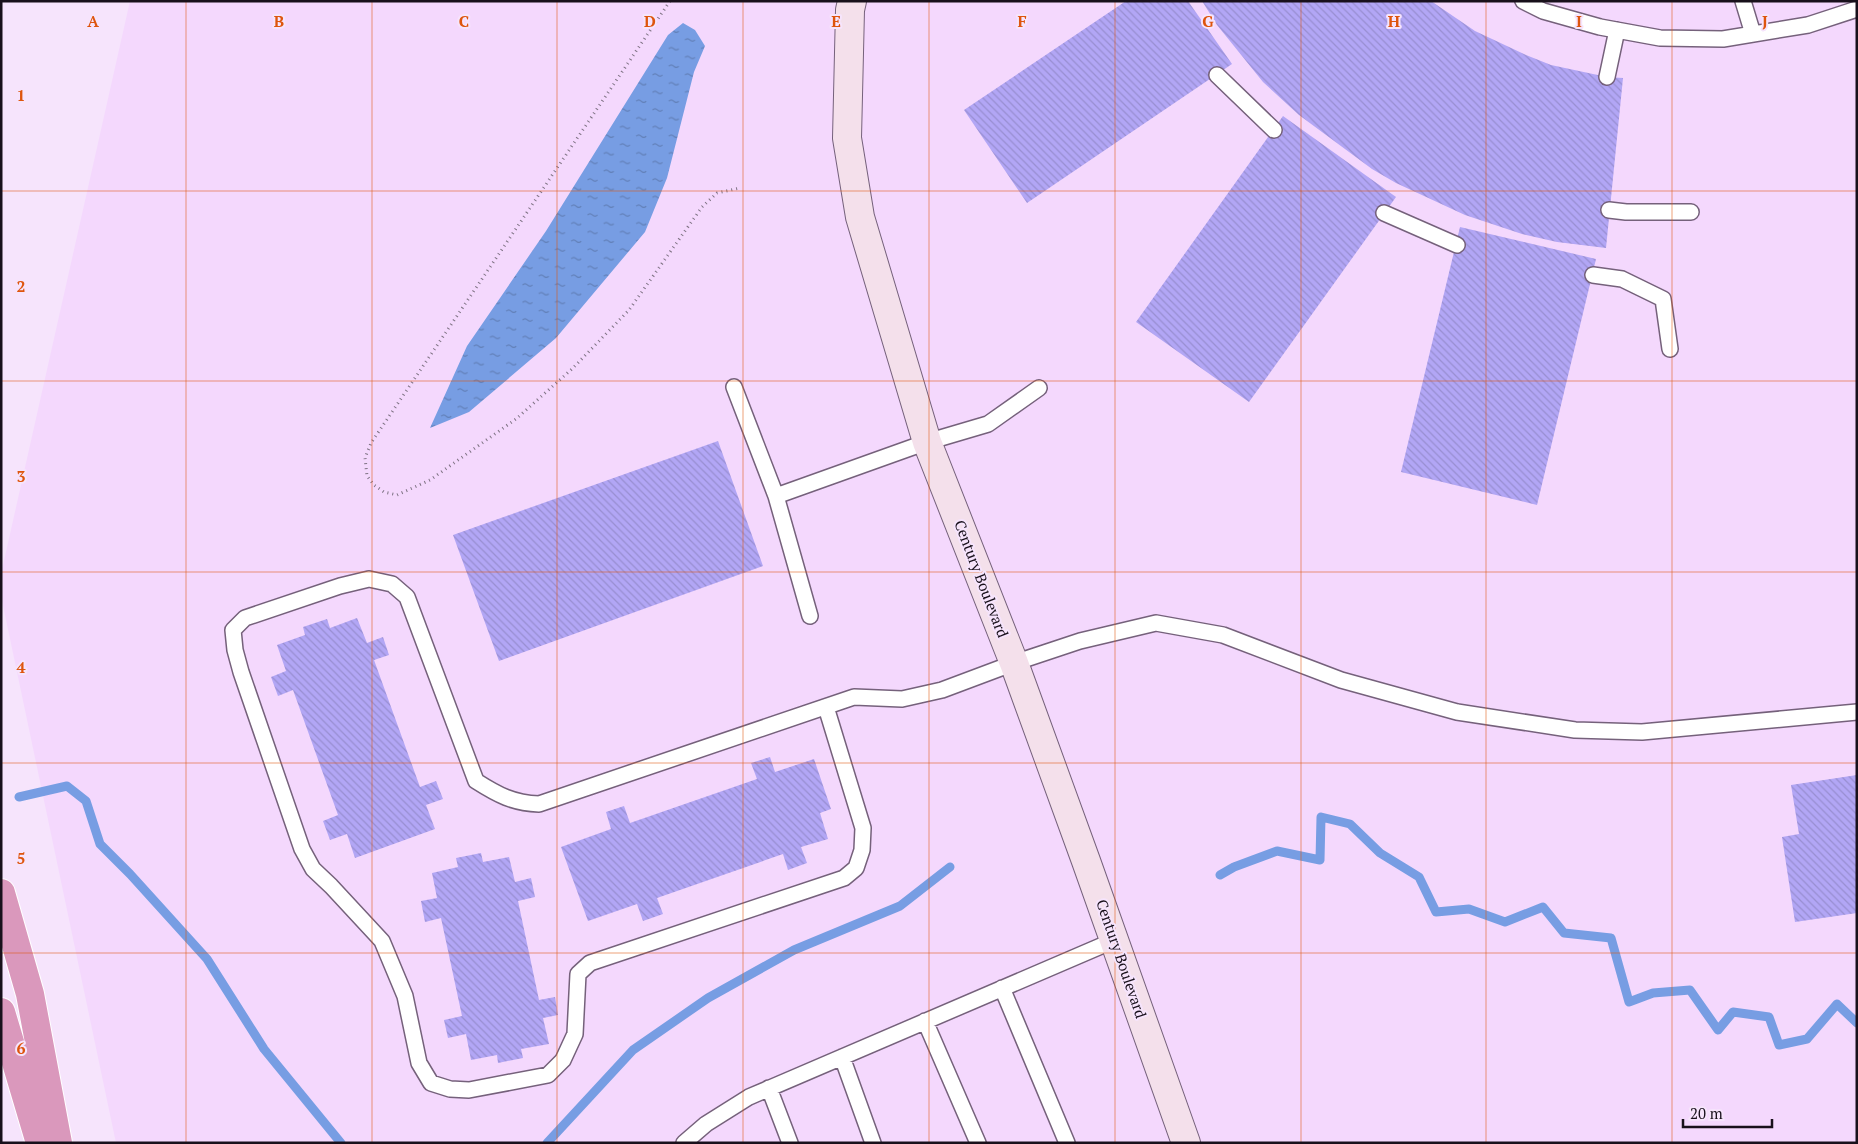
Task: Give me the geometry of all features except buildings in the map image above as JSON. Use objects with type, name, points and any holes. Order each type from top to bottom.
[{"type":"highway","points":[[1,893],[30,994],[58,1143]]},
{"type":"highway","points":[[1,1012],[40,1143]]},
{"type":"street","name":"Century Boulevard","points":[[852,1],[850,10],[847,138],[860,217],[927,442],[1014,663],[1115,940],[1186,1143]]},
{"type":"lane","points":[[1523,1],[1543,11],[1617,30],[1660,38],[1723,39],[1808,25],[1857,9]]},
{"type":"lane","points":[[1743,1],[1753,34]]},
{"type":"lane","points":[[1607,77],[1617,30]]},
{"type":"lane","points":[[1217,75],[1274,130]]},
{"type":"lane","points":[[1609,210],[1626,212],[1691,212]]},
{"type":"lane","points":[[1384,213],[1457,245]]},
{"type":"lane","points":[[1593,275],[1622,278],[1664,299],[1670,349]]},
{"type":"lane","points":[[734,387],[776,496],[810,616]]},
{"type":"lane","points":[[776,496],[927,442],[988,424],[1039,388]]},
{"type":"lane","points":[[826,707],[863,828],[862,850],[856,868],[844,878],[590,963],[578,974],[575,1034],[563,1060],[548,1075],[469,1090],[450,1089],[431,1082],[420,1063],[405,996],[382,941],[313,869],[302,848],[241,672],[235,650],[233,630],[245,618],[340,586],[369,579],[392,584],[407,597],[476,781],[499,796],[524,804],[539,804],[854,697],[902,699],[942,690],[1080,641],[1156,623],[1223,635],[1341,680],[1457,712],[1575,730],[1642,732],[1857,712]]},
{"type":"lane","points":[[690,1141],[706,1124],[749,1097],[1115,940]]},
{"type":"lane","points":[[1002,988],[1067,1143]]},
{"type":"lane","points":[[925,1021],[978,1143]]},
{"type":"lane","points":[[842,1057],[873,1143]]},
{"type":"lane","points":[[769,1088],[790,1143]]},
{"type":"path","points":[[670,1],[366,451],[364,466],[367,476],[374,485],[384,492],[397,495],[430,480],[516,419],[573,368],[629,310],[702,207],[716,193],[740,188]]},
{"type":"shaded area","points":[[130,1],[1857,1],[1857,1143],[116,1143],[1,596],[1,574]]},
{"type":"water","points":[[683,23],[695,30],[705,46],[694,72],[667,178],[645,232],[556,338],[469,412],[430,428],[467,346],[546,231],[668,35]]},
{"type":"waterway","points":[[19,797],[67,786],[86,801],[100,844],[130,874],[207,959],[264,1049],[341,1143]]},
{"type":"waterway","points":[[1220,875],[1234,867],[1277,851],[1320,860],[1321,817],[1350,824],[1380,853],[1419,877],[1436,912],[1469,909],[1505,922],[1543,907],[1564,933],[1611,938],[1629,1002],[1653,993],[1690,990],[1718,1030],[1733,1012],[1769,1017],[1779,1045],[1807,1039],[1837,1004],[1857,1023]]},
{"type":"waterway","points":[[547,1143],[633,1050],[708,998],[794,950],[900,906],[950,867]]}]
